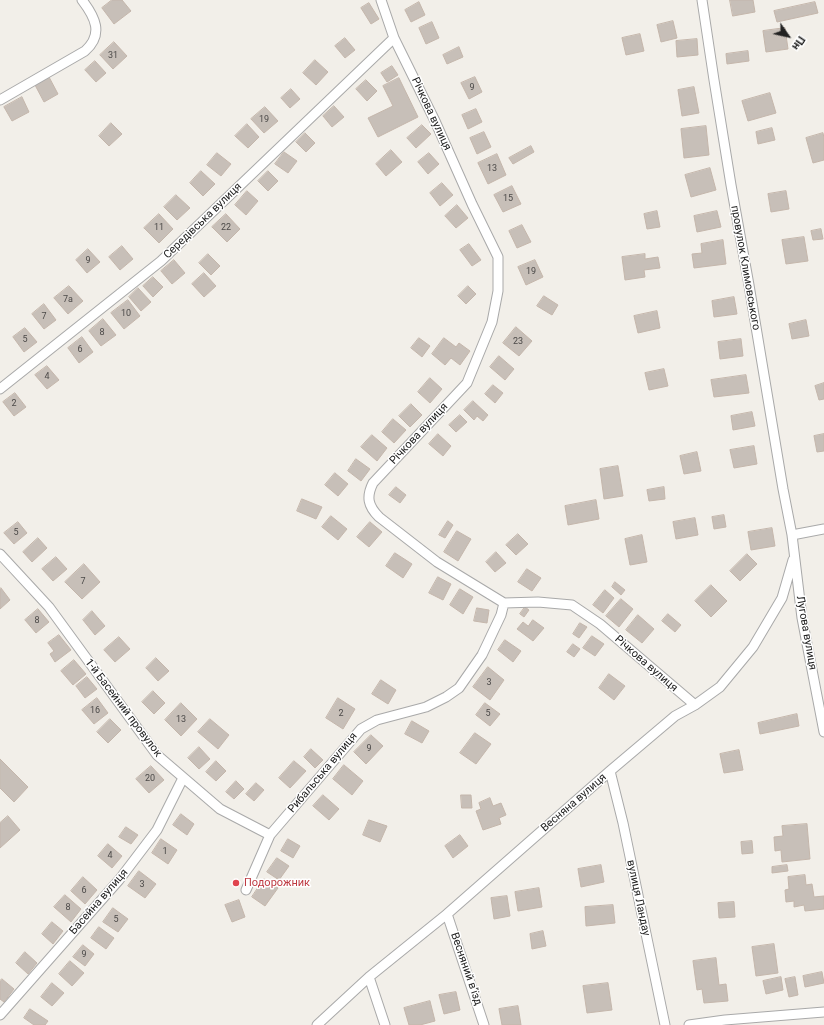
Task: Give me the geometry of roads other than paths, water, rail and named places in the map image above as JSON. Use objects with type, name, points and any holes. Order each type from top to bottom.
[{"type":"street","points":[[0,100],[91,46],[95,39],[96,24],[87,6],[82,0]]},
{"type":"street","name":"Річкова вулиця","points":[[381,0],[394,38],[435,121],[472,204],[498,257],[498,291],[492,322],[467,383],[373,483],[369,497],[370,505],[379,517],[437,562],[504,603],[538,602],[572,604],[600,624],[694,706]]},
{"type":"street","name":"провулок Климовського","points":[[702,0],[731,185],[792,535]]},
{"type":"street","name":"Середівська вулиця","points":[[0,389],[161,261],[394,38]]},
{"type":"street","points":[[792,535],[824,529]]},
{"type":"street","name":"Лугова вулиця","points":[[792,535],[802,618],[824,732]]},
{"type":"street","name":"1-й Басейний провулок","points":[[0,554],[49,607],[157,755],[220,809],[270,836]]},
{"type":"street","name":"Весняна вулиця","points":[[317,1025],[369,977],[447,914],[675,716],[694,706],[720,687],[753,647],[782,598],[794,557]]},
{"type":"street","name":"Рибальська вулиця","points":[[246,890],[270,836],[361,729],[377,720],[426,707],[446,697],[459,688],[482,655],[501,615],[504,603]]},
{"type":"street","name":"вулиця Ландау","points":[[610,771],[623,823],[665,1025]]},
{"type":"street","name":"Басейна вулиця","points":[[0,1016],[119,880],[157,830],[183,778]]},
{"type":"street","name":"Весняний вʼїзд","points":[[447,914],[484,1025]]},
{"type":"street","points":[[369,977],[385,1025]]},
{"type":"street","points":[[690,1025],[725,1020],[824,1012]]},
{"type":"place","name":"Подорожник","points":[[236,883]]}]
